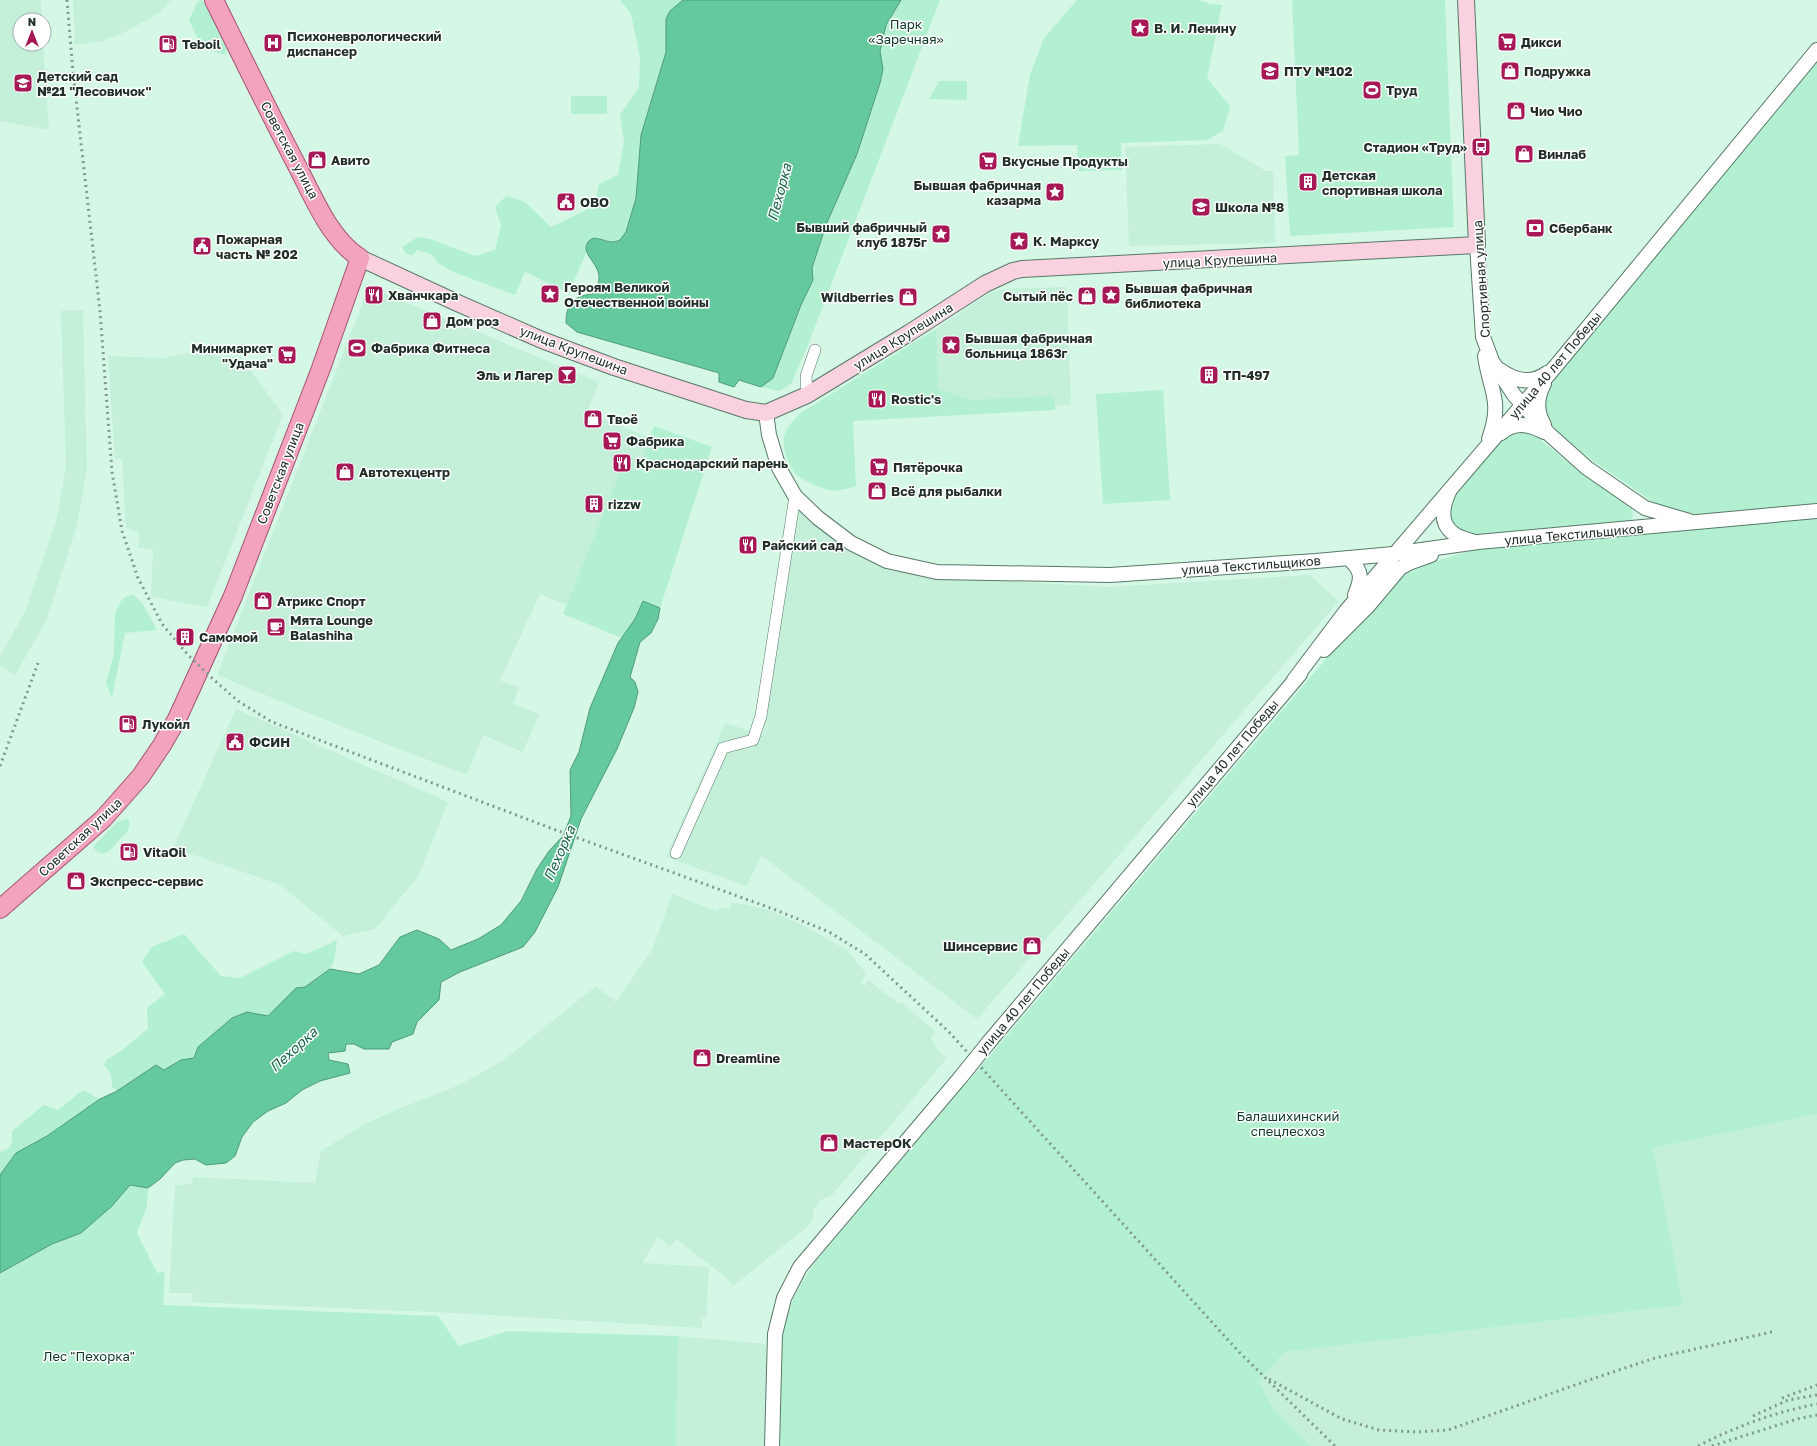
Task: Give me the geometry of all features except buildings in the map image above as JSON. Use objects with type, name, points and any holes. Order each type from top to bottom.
[{"type":"main road","name":"Советская улица","points":[[0,909],[103,819],[141,776],[162,745],[177,719],[233,596],[320,371],[360,258],[341,244],[327,222],[257,88],[214,0]]},
{"type":"main road","name":"Спортивная улица","points":[[1466,0],[1477,246]]},
{"type":"main road","name":"улица Крупешина","points":[[360,258],[542,340],[614,367],[700,396],[746,410],[766,413],[807,395],[909,333],[974,290],[1013,271],[1477,246]]},
{"type":"street","name":"улица 40 лет Победы","points":[[772,1446],[775,1334],[784,1298],[800,1267],[1294,680],[1346,610],[1555,367],[1817,50]]},
{"type":"street","name":"Спортивная улица","points":[[1477,246],[1483,337],[1492,361],[1522,404],[1549,434],[1587,468],[1645,508],[1697,523]]},
{"type":"street","points":[[1483,337],[1486,363],[1496,408],[1492,430],[1483,449]]},
{"type":"street","points":[[807,395],[806,376],[814,350]]},
{"type":"street","points":[[1492,361],[1507,375],[1524,381],[1538,379],[1555,367]]},
{"type":"street","points":[[1549,434],[1539,415],[1538,400],[1543,387],[1555,367]]},
{"type":"street","name":"улица Текстильщиков","points":[[766,413],[769,435],[778,468],[795,496],[818,518],[851,543],[887,561],[937,572],[1110,575],[1393,554],[1478,542],[1817,511]]},
{"type":"street","points":[[1483,449],[1504,430],[1516,425],[1530,425],[1549,434]]},
{"type":"street","points":[[1454,485],[1444,507],[1443,516],[1445,525],[1450,532],[1457,537],[1478,542]]},
{"type":"street","points":[[676,853],[723,748],[753,740],[761,716],[795,496]]},
{"type":"street","points":[[1633,529],[1645,523],[1647,518],[1645,508]]},
{"type":"street","name":"улица 40 лет Победы","points":[[1294,680],[1368,606],[1400,568],[1418,559],[1478,542]]},
{"type":"street","points":[[1346,610],[1360,582],[1358,569],[1348,558]]},
{"type":"shaded area","name":"Детский сад №21 \"Лесовичок\"","points":[[0,0],[41,0],[42,12],[12,12],[12,52],[44,52],[49,130],[0,121]]},
{"type":"shaded area","points":[[73,0],[171,0],[159,13],[127,31],[102,41],[75,45]]},
{"type":"shaded area","name":"Школа №8","points":[[1220,144],[1266,171],[1273,171],[1275,243],[1129,246],[1125,147]]},
{"type":"shaded area","name":"Фабрика","points":[[369,287],[599,382],[587,412],[650,438],[638,471],[623,466],[567,605],[540,594],[500,680],[519,688],[513,704],[539,714],[523,752],[483,735],[467,775],[350,730],[217,675]]},
{"type":"shaded area","points":[[1067,287],[1071,405],[930,412],[928,334],[990,293],[1003,289]]},
{"type":"shaded area","points":[[83,310],[87,469],[77,525],[46,621],[15,675],[0,666],[0,656],[25,612],[56,521],[66,467],[61,311]]},
{"type":"shaded area","points":[[187,353],[241,357],[283,415],[207,607],[151,597],[153,550],[138,547],[139,532],[126,528],[122,459],[115,459],[108,356],[165,358]]},
{"type":"shaded area","points":[[796,508],[847,549],[884,569],[935,577],[1109,587],[1309,575],[1339,601],[977,1019],[761,855],[747,886],[666,857],[725,723],[763,735]]},
{"type":"shaded area","points":[[236,709],[448,802],[419,875],[375,929],[343,936],[279,884],[173,848]]},
{"type":"shaded area","points":[[672,894],[716,911],[721,908],[731,908],[731,903],[744,904],[768,910],[803,925],[847,950],[866,973],[861,983],[865,986],[868,980],[899,1004],[901,1002],[936,1032],[931,1038],[939,1052],[947,1058],[832,1195],[821,1200],[814,1209],[812,1221],[807,1227],[733,1286],[727,1278],[676,1239],[670,1247],[658,1237],[642,1263],[709,1267],[706,1318],[702,1318],[702,1328],[456,1313],[192,1302],[193,1293],[169,1293],[175,1185],[192,1184],[193,1177],[315,1183],[321,1151],[365,1124],[457,1086],[501,1062],[596,986],[616,1002],[653,948]]},
{"type":"shaded area","points":[[1817,1114],[1817,1446],[1311,1446],[1271,1406],[1259,1381],[1284,1352],[1682,1305],[1653,1148]]},
{"type":"shaded area","points":[[678,1336],[766,1344],[767,1446],[676,1446]]},
{"type":"green space","points":[[201,0],[205,3],[227,49],[225,55],[202,48],[189,20],[197,3]]},
{"type":"green space","points":[[620,0],[683,0],[670,11],[666,19],[666,52],[641,135],[636,198],[626,232],[621,240],[612,242],[598,237],[586,245],[586,253],[569,293],[525,272],[515,295],[451,271],[437,262],[431,254],[417,250],[413,255],[406,254],[402,247],[418,237],[430,239],[475,256],[495,250],[501,226],[495,207],[506,196],[525,202],[551,227],[594,206],[599,184],[618,175],[624,142],[620,115],[639,87],[640,58],[631,14]]},
{"type":"green space","name":"Парк «Заречная»","points":[[901,0],[940,0],[808,345],[791,384],[779,391],[761,387],[773,378],[801,305],[813,280],[812,268],[826,225],[857,154],[880,83],[883,69],[880,51],[886,25]]},
{"type":"green space","points":[[1077,0],[1199,0],[1210,4],[1222,5],[1207,78],[1230,106],[1223,131],[1207,140],[1121,143],[1122,170],[1079,171],[1077,145],[1018,146],[1030,75],[1044,38]]},
{"type":"green space","name":"Труд","points":[[1292,0],[1445,0],[1454,227],[1290,236],[1285,156],[1299,155]]},
{"type":"green space","points":[[1817,58],[1817,505],[1698,517],[1683,515],[1659,506],[1589,458],[1553,428],[1547,422],[1543,407],[1549,386]]},
{"type":"green space","points":[[939,81],[967,81],[967,100],[929,99]]},
{"type":"green space","points":[[571,96],[607,96],[607,114],[571,114]]},
{"type":"green space","points":[[936,329],[938,389],[971,400],[1054,396],[1055,410],[853,421],[856,486],[839,490],[829,490],[800,478],[791,467],[784,448],[784,436],[789,425],[795,418],[802,412]]},
{"type":"green space","points":[[1163,390],[1170,500],[1103,504],[1096,394]]},
{"type":"green space","points":[[654,426],[712,447],[660,608],[643,601],[635,619],[622,638],[563,614],[623,465],[638,471]]},
{"type":"green space","points":[[1528,430],[1579,471],[1632,509],[1633,516],[1629,522],[1469,536],[1454,530],[1448,507],[1451,501],[1506,434]]},
{"type":"green space","name":"Балашихинский спецлесхоз","points":[[1817,518],[1817,1114],[1653,1148],[1683,1305],[1284,1352],[1259,1381],[1271,1406],[1311,1446],[780,1446],[779,1366],[784,1327],[798,1290],[816,1261],[1391,582],[1430,563],[1469,551],[1503,545]]},
{"type":"green space","points":[[133,594],[143,604],[157,630],[125,633],[112,697],[106,683],[114,653],[115,613],[122,599]]},
{"type":"green space","points":[[128,818],[128,831],[110,850],[101,853],[93,847],[116,823]]},
{"type":"green space","points":[[184,934],[221,976],[240,978],[294,951],[307,954],[337,940],[334,961],[330,969],[305,987],[296,988],[268,1016],[247,1012],[194,1058],[181,1060],[164,1070],[156,1065],[117,1091],[112,1087],[111,1075],[104,1065],[107,1059],[123,1049],[148,1029],[147,1008],[165,994],[142,962],[152,947]]},
{"type":"green space","points":[[83,1090],[100,1099],[47,1136],[16,1153],[0,1175],[0,1152],[10,1147],[12,1131],[44,1105],[58,1110]]},
{"type":"green space","name":"Лес \"Пехорка\"","points":[[130,1185],[148,1188],[147,1206],[137,1233],[157,1273],[165,1271],[163,1305],[438,1316],[459,1346],[508,1331],[678,1336],[676,1446],[0,1446],[0,1273],[52,1244],[81,1233],[112,1206]]},
{"type":"water","name":"Пехорка","points":[[683,0],[901,0],[886,25],[880,51],[883,69],[880,83],[857,154],[826,225],[812,268],[813,280],[801,305],[773,378],[761,387],[739,380],[734,387],[719,382],[719,373],[577,332],[566,323],[566,316],[572,302],[580,297],[592,294],[598,285],[598,271],[588,254],[586,249],[587,244],[595,238],[611,242],[620,240],[626,232],[636,198],[641,135],[666,52],[666,19],[670,11]]},
{"type":"water","name":"Пехорка","points":[[643,601],[660,608],[658,619],[651,633],[640,642],[630,677],[635,682],[638,692],[634,708],[617,749],[581,819],[558,887],[535,932],[523,947],[460,972],[441,982],[439,1000],[417,1022],[413,1034],[392,1042],[389,1049],[364,1049],[354,1044],[346,1044],[345,1051],[328,1053],[329,1060],[348,1064],[350,1073],[320,1081],[302,1090],[286,1103],[268,1111],[253,1122],[242,1137],[235,1156],[226,1163],[206,1165],[195,1159],[183,1160],[175,1163],[160,1179],[148,1188],[130,1185],[112,1206],[81,1233],[52,1244],[0,1273],[0,1175],[16,1153],[47,1136],[100,1099],[117,1091],[156,1065],[164,1070],[181,1060],[194,1058],[198,1047],[232,1018],[247,1012],[268,1016],[296,988],[305,987],[330,969],[359,974],[379,965],[400,937],[417,930],[439,939],[451,950],[478,939],[501,925],[521,901],[537,869],[549,851],[563,836],[571,816],[570,770],[579,752],[590,708],[618,643],[635,619]]},
{"type":"railway","points":[[67,0],[73,72],[100,311],[112,472],[122,531],[138,578],[162,624],[189,656],[238,701],[272,722],[553,829],[776,910],[829,932],[865,954],[949,1032],[1239,1352],[1335,1446]]},
{"type":"railway","points":[[0,766],[38,663]]},
{"type":"railway","points":[[1269,1379],[1342,1419],[1379,1430],[1417,1432],[1448,1430],[1655,1358],[1776,1331]]},
{"type":"railway","points":[[1782,1398],[1817,1385]]},
{"type":"railway","points":[[1753,1416],[1788,1400],[1817,1395]]},
{"type":"railway","points":[[1698,1446],[1756,1420],[1817,1404]]},
{"type":"railway","points":[[1712,1446],[1797,1419],[1817,1415]]},
{"type":"place","name":"В. И. Ленину","points":[[1140,28]]},
{"type":"place","name":"Дикси","points":[[1507,42]]},
{"type":"place","name":"Психоневрологический диспансер","points":[[273,43]]},
{"type":"place","name":"Teboil","points":[[168,44]]},
{"type":"place","name":"ПТУ №102","points":[[1270,71]]},
{"type":"place","name":"Подружка","points":[[1510,71]]},
{"type":"place","name":"Детский сад №21 \"Лесовичок\"","points":[[23,83]]},
{"type":"place","name":"Труд","points":[[1372,90]]},
{"type":"place","name":"Чио Чио","points":[[1516,111]]},
{"type":"place","name":"Стадион «Труд»","points":[[1481,147]]},
{"type":"place","name":"Винлаб","points":[[1524,154]]},
{"type":"place","name":"Авито","points":[[317,160]]},
{"type":"place","name":"Вкусные Продукты","points":[[988,161]]},
{"type":"place","name":"Детская спортивная школа","points":[[1308,182]]},
{"type":"place","name":"Бывшая фабричная казарма","points":[[1055,192]]},
{"type":"place","name":"ОВО","points":[[566,202]]},
{"type":"place","name":"Школа №8","points":[[1201,207]]},
{"type":"place","name":"Сбербанк","points":[[1535,228]]},
{"type":"place","name":"Бывший фабричный клуб 1875г","points":[[941,234]]},
{"type":"place","name":"К. Марксу","points":[[1019,241]]},
{"type":"place","name":"Пожарная часть № 202","points":[[202,246]]},
{"type":"place","name":"Героям Великой Отечественной войны","points":[[550,294]]},
{"type":"place","name":"Хванчкара","points":[[374,295]]},
{"type":"place","name":"Бывшая фабричная библиотека","points":[[1111,295]]},
{"type":"place","name":"Сытый пёс","points":[[1087,296]]},
{"type":"place","name":"Wildberries","points":[[908,297]]},
{"type":"place","name":"Дом роз","points":[[432,321]]},
{"type":"place","name":"Бывшая фабричная больница 1863г","points":[[951,345]]},
{"type":"place","name":"Фабрика Фитнеса","points":[[357,348]]},
{"type":"place","name":"Минимаркет \"Удача\"","points":[[287,355]]},
{"type":"place","name":"Эль и Лагер","points":[[567,375]]},
{"type":"place","name":"ТП-497","points":[[1209,375]]},
{"type":"place","name":"Rostic's","points":[[877,399]]},
{"type":"place","name":"Твоё","points":[[593,419]]},
{"type":"place","name":"Фабрика","points":[[612,441]]},
{"type":"place","name":"Краснодарский парень","points":[[622,463]]},
{"type":"place","name":"Пятёрочка","points":[[879,467]]},
{"type":"place","name":"Автотехцентр","points":[[345,472]]},
{"type":"place","name":"Всё для рыбалки","points":[[877,491]]},
{"type":"place","name":"rizzw","points":[[594,504]]},
{"type":"place","name":"Райский сад","points":[[748,545]]},
{"type":"place","name":"Атрикс Спорт","points":[[263,601]]},
{"type":"place","name":"Мята Lounge Balashiha","points":[[276,627]]},
{"type":"place","name":"Самомой","points":[[185,637]]},
{"type":"place","name":"Лукойл","points":[[128,724]]},
{"type":"place","name":"ФСИН","points":[[235,742]]},
{"type":"place","name":"VitaOil","points":[[129,852]]},
{"type":"place","name":"Экспресс-сервис","points":[[76,881]]},
{"type":"place","name":"Шинсервис","points":[[1032,946]]},
{"type":"place","name":"Dreamline","points":[[702,1058]]},
{"type":"place","name":"МастерОК","points":[[829,1143]]}]
